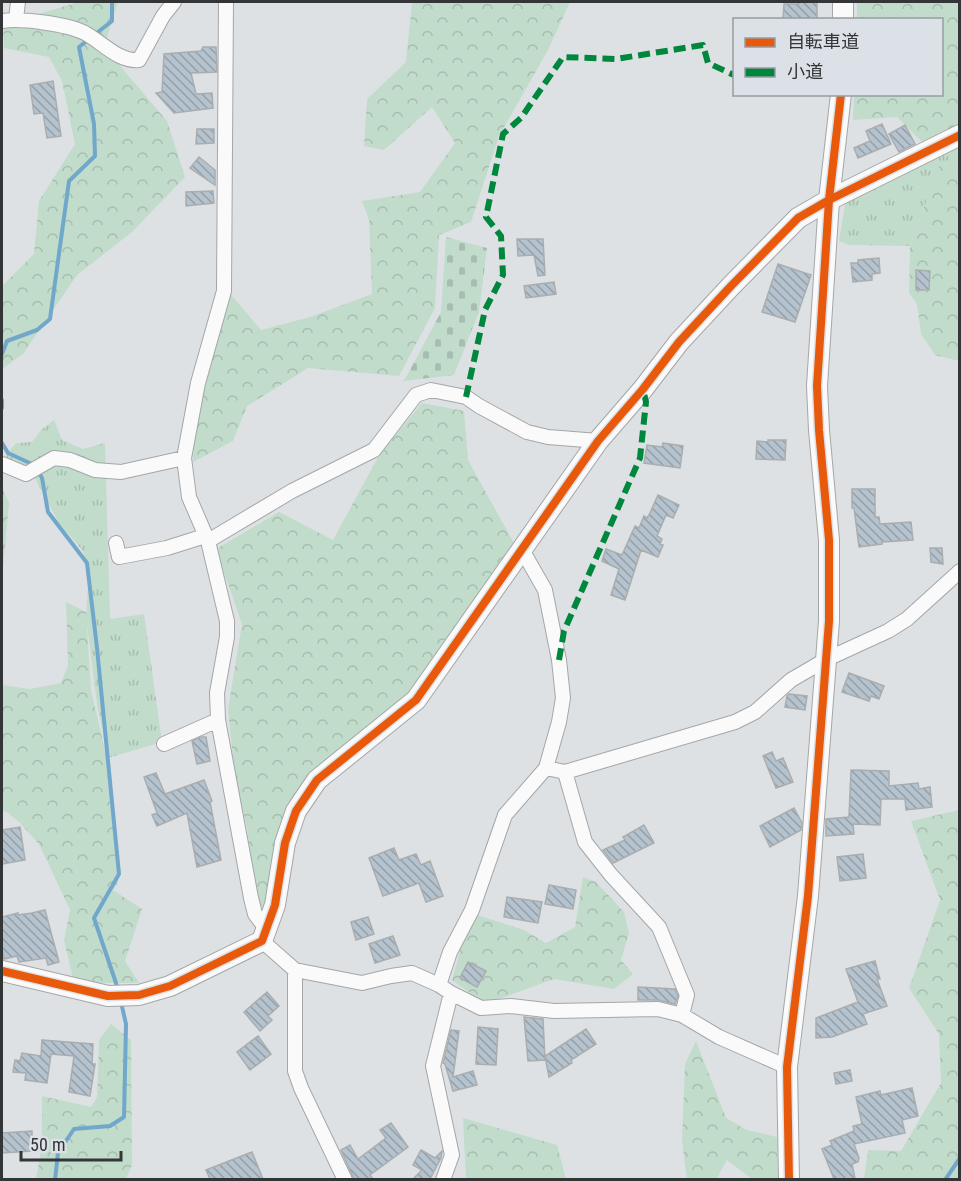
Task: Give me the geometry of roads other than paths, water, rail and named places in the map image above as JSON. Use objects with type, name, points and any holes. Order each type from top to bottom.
[{"type":"street","points":[[16,19],[18,2]]},
{"type":"street","points":[[2,21],[16,19],[55,25],[84,33],[129,61],[139,60],[163,15],[174,2]]},
{"type":"street","points":[[226,2],[224,291],[198,383],[184,458],[189,497],[206,538],[227,621],[227,637],[217,693],[218,720],[251,898],[255,914],[265,935],[295,970],[362,983],[412,974],[439,985],[481,1008],[511,1006],[554,1011],[658,1009],[682,1015],[719,1036],[787,1067]]},
{"type":"street","points":[[843,2],[843,18]]},
{"type":"street","points":[[789,1179],[787,1067],[807,896],[827,659],[829,540],[817,386],[829,200],[841,96]]},
{"type":"street","points":[[2,971],[108,996],[139,995],[171,986],[265,935],[276,905],[285,843],[296,811],[317,780],[416,700],[598,441],[679,342],[798,218],[829,200],[960,135]]},
{"type":"street","points":[[116,543],[119,557],[206,538],[374,450],[416,395],[431,390],[466,397],[527,432],[548,437],[598,441]]},
{"type":"street","points":[[2,464],[26,474],[54,458],[70,460],[94,470],[121,472],[184,458]]},
{"type":"street","points":[[439,985],[450,952],[472,910],[505,815],[546,768],[560,722],[563,698],[560,669],[545,590],[522,548]]},
{"type":"street","points":[[546,768],[565,772],[735,722],[756,712],[791,680],[827,659],[888,632],[907,619],[960,571]]},
{"type":"street","points":[[164,744],[218,720]]},
{"type":"street","points":[[565,772],[585,842],[611,875],[659,927],[687,995],[682,1015]]},
{"type":"street","points":[[295,970],[295,1071],[345,1179]]},
{"type":"street","points":[[443,1179],[452,1155],[433,1065],[451,993]]},
{"type":"waterway","points":[[2,354],[7,341],[37,330],[50,319],[69,181],[95,156],[94,124],[79,47],[112,21],[112,2]]},
{"type":"waterway","points":[[2,400],[2,408]]},
{"type":"waterway","points":[[2,443],[8,453],[34,465]]},
{"type":"waterway","points":[[38,471],[42,478],[48,512],[87,563],[119,874],[94,918],[118,989]]},
{"type":"waterway","points":[[55,1180],[58,1153],[74,1129],[110,1126],[124,1117],[126,1024],[121,1002]]},
{"type":"waterway","points":[[945,1180],[960,1158]]}]
